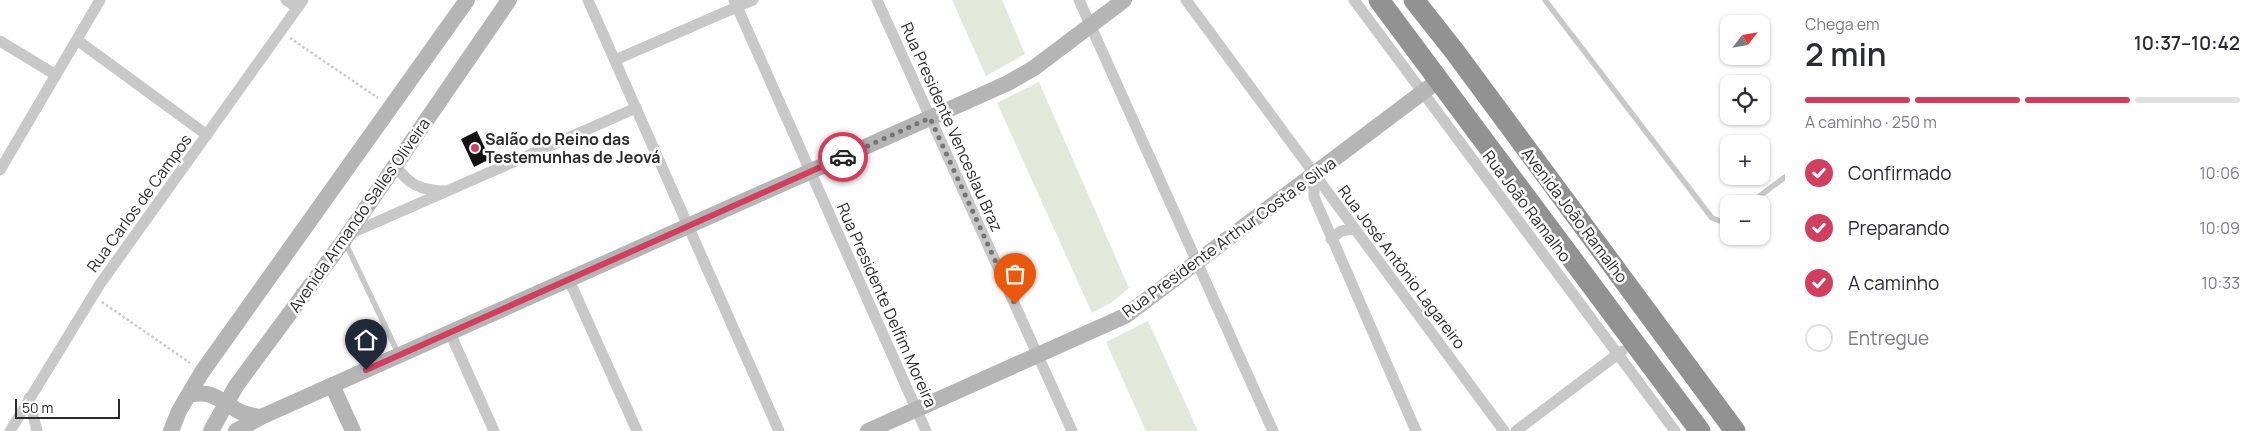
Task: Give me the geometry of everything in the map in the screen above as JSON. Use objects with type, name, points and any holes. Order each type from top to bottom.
[{"type":"highway","name":"Avenida João Ramalho","points":[[1379,0],[1431,86],[1626,348],[1700,431]]},
{"type":"highway","name":"Avenida João Ramalho","points":[[1414,0],[1455,52],[1736,431]]},
{"type":"highway","points":[[1431,86],[1451,68],[1455,52]]},
{"type":"street","points":[[0,170],[100,0]]},
{"type":"street","points":[[286,0],[300,4]]},
{"type":"street","points":[[174,429],[189,395],[202,372],[467,0]]},
{"type":"street","name":"Avenida Armando Salles Oliveira","points":[[211,431],[226,402],[346,238],[509,0]]},
{"type":"street","points":[[588,0],[779,431]]},
{"type":"street","points":[[615,60],[736,3],[753,0]]},
{"type":"street","name":"Rua Presidente Venceslau Braz","points":[[877,0],[1072,431]]},
{"type":"street","points":[[1079,0],[1273,431]]},
{"type":"street","points":[[236,431],[261,417],[1022,76],[1124,0]]},
{"type":"street","name":"Rua José Antônio Lagareiro","points":[[1186,0],[1353,229],[1504,431]]},
{"type":"street","points":[[1354,0],[1431,86]]},
{"type":"street","name":"Rua Presidente Delfim Moreira","points":[[736,3],[926,431]]},
{"type":"street","name":"Rua Carlos de Campos","points":[[10,431],[93,295],[300,4]]},
{"type":"street","points":[[77,40],[208,135]]},
{"type":"street","points":[[0,41],[56,75]]},
{"type":"street","name":"Rua Presidente Arthur Costa e Silva","points":[[868,431],[1125,316],[1196,260],[1314,175],[1431,86]]},
{"type":"street","points":[[346,238],[446,191],[636,108]]},
{"type":"street","points":[[395,165],[406,180],[414,186],[446,191]]},
{"type":"street","points":[[1314,175],[1314,197],[1416,431]]},
{"type":"street","points":[[1331,239],[1341,231],[1353,229]]},
{"type":"street","points":[[569,280],[637,431]]},
{"type":"street","points":[[450,333],[494,431]]},
{"type":"street","points":[[1516,431],[1626,348],[1675,431]]},
{"type":"street","points":[[332,385],[353,431]]},
{"type":"street","points":[[189,395],[208,392],[241,413],[261,417]]},
{"type":"street","points":[[29,398],[37,431]]},
{"type":"lane","points":[[1545,0],[1712,218],[1720,221]]},
{"type":"lane","points":[[1761,195],[1785,177]]},
{"type":"lane","points":[[346,238],[399,356]]},
{"type":"path","points":[[280,32],[390,107]]},
{"type":"path","points":[[93,295],[202,372]]},
{"type":"shaded area","points":[[952,0],[1002,0],[1025,54],[986,76]]},
{"type":"shaded area","points":[[1039,82],[1129,288],[1111,303],[1092,313],[997,103]]},
{"type":"shaded area","points":[[1148,321],[1198,431],[1146,431],[1106,342]]},
{"type":"building","name":"Salão do Reino das Testemunhas de Jeová","points":[[477,131],[490,159],[474,167],[461,139]]},
{"type":"way so far","points":[[843,157],[930,118],[1015,304]]},
{"type":"place","name":"Salão do Reino das Testemunhas de Jeová","points":[[475,148]]},
{"type":"route","points":[[366,370],[843,157]]}]
